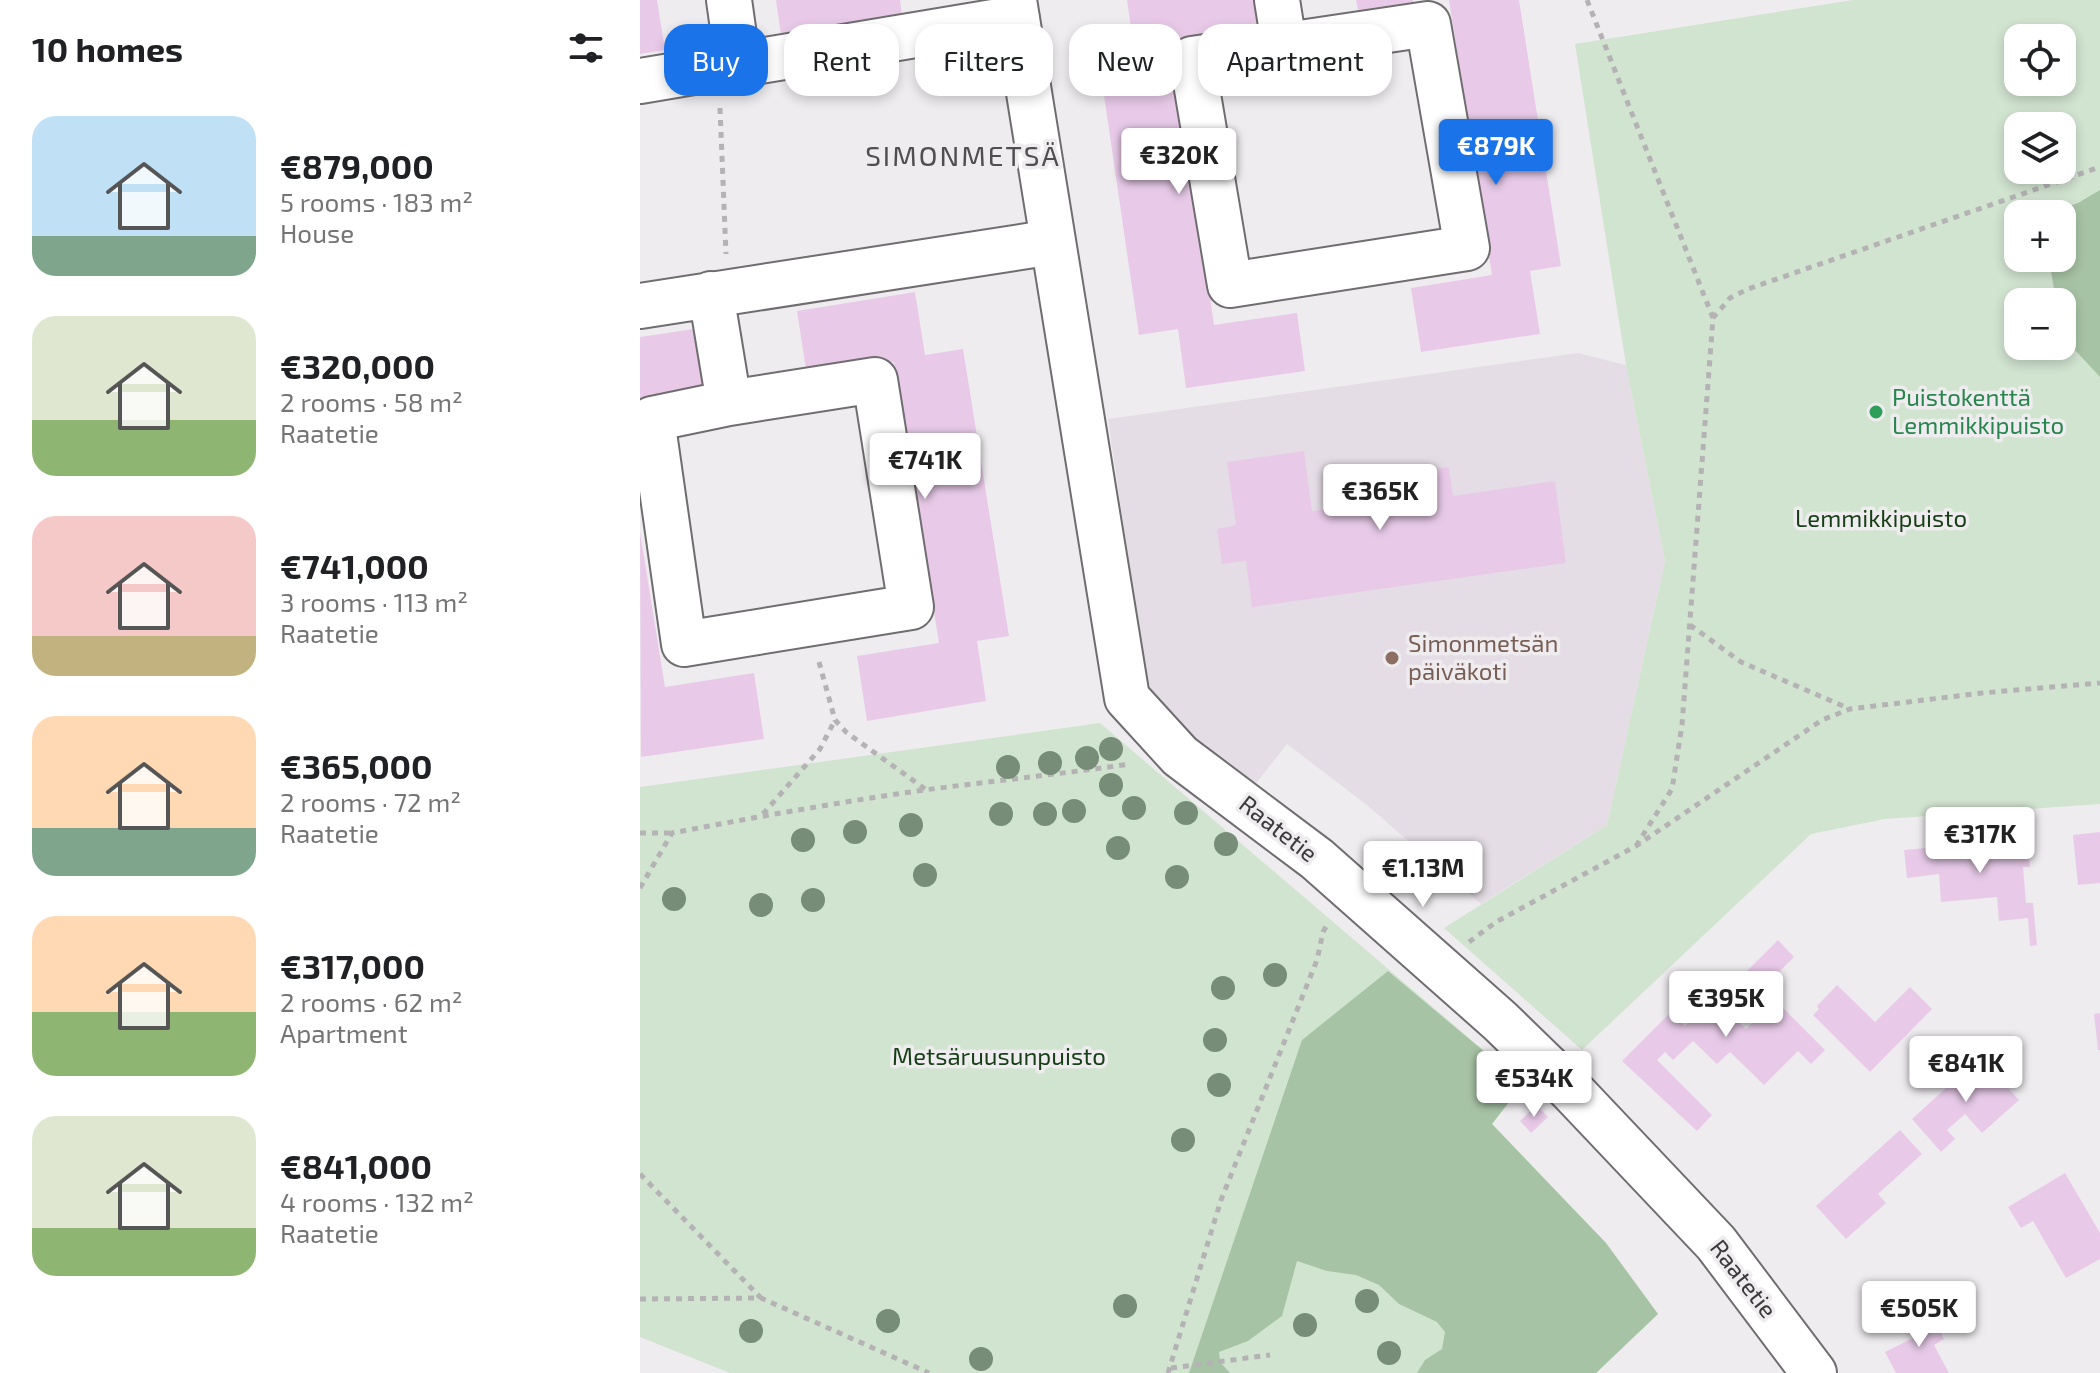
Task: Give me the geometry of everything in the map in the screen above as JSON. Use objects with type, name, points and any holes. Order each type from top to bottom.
[{"type":"street","points":[[729,0],[729,24]]},
{"type":"street","points":[[1277,0],[1281,24]]},
{"type":"street","points":[[768,57],[1016,9]]},
{"type":"street","name":"Raatetie","points":[[1016,9],[1127,698],[1180,756],[1317,859],[1500,1021],[1571,1090],[1706,1232],[1814,1373]]},
{"type":"street","points":[[1428,24],[1467,248],[1230,285],[1192,59],[1284,44],[1428,24]]},
{"type":"street","points":[[640,81],[664,77]]},
{"type":"street","points":[[640,306],[1053,242]]},
{"type":"street","points":[[719,293],[729,403]]},
{"type":"street","points":[[875,380],[911,607],[684,644],[652,419],[729,403],[875,380]]},
{"type":"path","points":[[1587,0],[1713,318],[1682,725],[1672,789],[1636,846]]},
{"type":"path","points":[[719,293],[727,96]]},
{"type":"path","points":[[1713,318],[1730,298],[1748,289],[2100,167]]},
{"type":"path","points":[[809,622],[835,720],[846,732],[926,790]]},
{"type":"path","points":[[1689,624],[1741,662],[1850,709]]},
{"type":"path","points":[[1437,968],[1496,922],[1636,846],[1822,720],[1850,709],[2100,683]]},
{"type":"path","points":[[762,815],[820,749],[835,720]]},
{"type":"path","points":[[640,833],[672,833],[762,815],[926,790],[1180,756]]},
{"type":"path","points":[[640,888],[672,833]]},
{"type":"path","points":[[1270,1355],[1169,1370],[1221,1200],[1317,960],[1323,932],[1349,888]]},
{"type":"path","points":[[640,1174],[761,1298],[929,1373]]},
{"type":"path","points":[[640,1299],[761,1298]]},
{"type":"shaded area","name":"Simonmetsän päiväkoti","points":[[1578,353],[1626,365],[1665,561],[1607,825],[1481,904],[1368,806],[1287,744],[1250,791],[1141,690],[1138,626],[1108,419]]},
{"type":"green space","name":"Lemmikkipuisto","points":[[1853,0],[2100,0],[2100,804],[1885,819],[1811,834],[1582,1050],[1444,928],[1607,825],[1665,561],[1626,365],[1575,44]]},
{"type":"green space","points":[[2100,190],[2100,377],[2076,351],[2076,288],[2054,288],[2051,272],[2076,272],[2078,203]]},
{"type":"green space","name":"Metsäruusunpuisto","points":[[1100,723],[1523,1084],[1492,1124],[1606,1243],[1658,1314],[1596,1373],[730,1373],[640,1337],[640,787]]},
{"type":"green space","points":[[1388,971],[1523,1084],[1492,1124],[1606,1243],[1658,1314],[1596,1373],[1417,1373],[1425,1360],[1442,1349],[1445,1332],[1437,1322],[1399,1304],[1379,1285],[1356,1275],[1327,1271],[1297,1261],[1282,1316],[1248,1341],[1219,1352],[1220,1362],[1230,1373],[1189,1373],[1302,1040]]},
{"type":"building","points":[[640,0],[657,0],[664,50],[640,54]]},
{"type":"building","points":[[776,0],[900,0],[902,15],[848,24],[784,24],[784,35],[781,35]]},
{"type":"building","points":[[1127,0],[1257,0],[1261,24],[1198,24],[1198,42],[1182,44],[1182,24],[1130,24]]},
{"type":"building","points":[[1356,0],[1413,0],[1413,2],[1358,10]]},
{"type":"building","points":[[1449,0],[1519,0],[1561,266],[1530,271],[1540,334],[1421,352],[1411,288],[1492,275]]},
{"type":"building","points":[[1104,96],[1181,96],[1214,325],[1297,313],[1305,371],[1186,388],[1178,329],[1139,335]]},
{"type":"building","points":[[915,292],[925,355],[963,349],[1009,636],[977,641],[986,701],[867,721],[857,656],[939,643],[894,362],[807,376],[797,311]]},
{"type":"building","points":[[700,328],[710,395],[640,405],[640,337]]},
{"type":"building","points":[[1304,451],[1312,511],[1378,501],[1374,477],[1449,467],[1453,496],[1555,481],[1566,563],[1252,607],[1246,561],[1222,564],[1217,529],[1236,525],[1227,462]]},
{"type":"building","points":[[640,532],[665,687],[754,673],[764,739],[641,757]]},
{"type":"building","points":[[2100,832],[2100,883],[2078,885],[2073,835]]},
{"type":"building","points":[[2028,839],[2030,867],[2023,867],[2026,903],[2033,903],[2037,945],[2030,946],[2028,918],[1999,921],[1997,897],[1941,902],[1939,874],[1907,878],[1904,850]]},
{"type":"building","points":[[1778,940],[1794,957],[1763,988],[1825,1050],[1811,1064],[1798,1051],[1764,1085],[1730,1052],[1717,1064],[1693,1041],[1673,1060],[1665,1052],[1657,1060],[1712,1115],[1697,1131],[1622,1061],[1671,1012],[1685,1026],[1714,997],[1746,1029],[1761,1014],[1732,986]]},
{"type":"building","points":[[1837,985],[1875,1022],[1910,987],[1932,1009],[1870,1072],[1813,1015],[1819,1009],[1817,1006]]},
{"type":"building","points":[[2100,1013],[2100,1050],[2098,1050],[2094,1014]]},
{"type":"building","points":[[1980,1057],[2019,1100],[1982,1133],[1965,1114],[1947,1130],[1955,1139],[1941,1152],[1912,1119]]},
{"type":"building","points":[[1537,1105],[1548,1117],[1531,1133],[1520,1121]]},
{"type":"building","points":[[1900,1130],[1922,1154],[1878,1194],[1886,1203],[1846,1239],[1816,1206]]},
{"type":"building","points":[[2065,1173],[2100,1233],[2100,1259],[2066,1278],[2033,1221],[2021,1228],[2008,1207]]},
{"type":"building","points":[[1930,1311],[1944,1339],[1934,1345],[1949,1373],[1896,1373],[1885,1352],[1915,1337],[1908,1323]]},
{"type":"place","name":"Puistokenttä Lemmikkipuisto","points":[[1876,412]]},
{"type":"place","name":"Simonmetsän päiväkoti","points":[[1392,658]]},
{"type":"district","name":"SIMONMETSÄ","points":[[963,156]]}]
